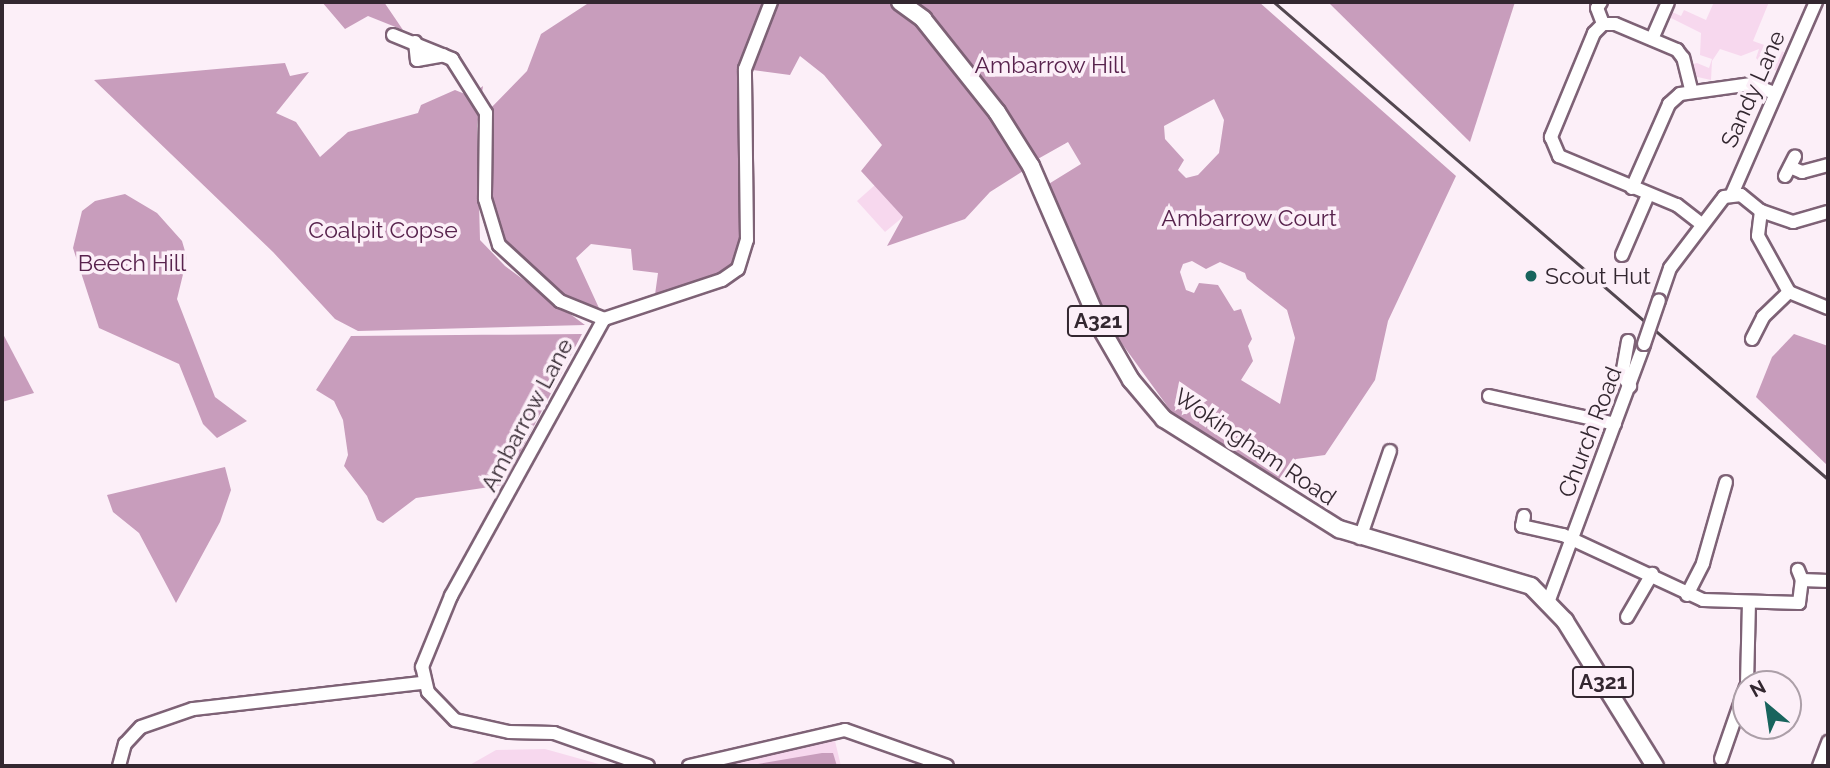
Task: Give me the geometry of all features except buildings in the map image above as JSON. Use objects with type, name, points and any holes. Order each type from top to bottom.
[{"type":"main road","name":"Wokingham Road","points":[[900,2],[923,19],[965,71],[1031,166],[1097,319],[1131,380],[1164,419],[1339,529],[1360,538],[1531,586],[1549,600]]},
{"type":"main road","name":"A321","points":[[1549,600],[1655,766]]},
{"type":"street","points":[[393,35],[415,42],[417,60],[444,55],[471,84],[486,113],[485,199],[499,245],[560,301],[604,319],[722,280],[738,269],[747,240],[745,69],[771,2]]},
{"type":"street","points":[[1601,2],[1597,8],[1603,24]]},
{"type":"street","points":[[1652,39],[1668,2]]},
{"type":"street","name":"Sandy Lane","points":[[1732,194],[1816,2]]},
{"type":"street","points":[[1691,89],[1684,58],[1652,39],[1615,24],[1603,24],[1594,33],[1551,137],[1559,156],[1677,205],[1701,224]]},
{"type":"street","points":[[1632,188],[1669,104],[1691,89],[1751,84],[1775,93]]},
{"type":"street","points":[[1790,166],[1802,172],[1828,165]]},
{"type":"street","points":[[1732,194],[1761,211],[1793,222],[1828,212]]},
{"type":"street","name":"Church Road","points":[[1549,600],[1630,386],[1670,268],[1701,224],[1732,194]]},
{"type":"street","points":[[1622,255],[1648,195]]},
{"type":"street","points":[[1761,211],[1758,236],[1788,292],[1828,308]]},
{"type":"street","points":[[1752,340],[1763,317],[1788,292]]},
{"type":"street","name":"Ambarrow Lane","points":[[422,683],[424,656],[451,596],[604,319]]},
{"type":"street","points":[[1628,341],[1622,375],[1630,386]]},
{"type":"street","points":[[1489,396],[1615,424]]},
{"type":"street","points":[[1360,538],[1391,451]]},
{"type":"street","points":[[1687,595],[1703,563],[1726,482]]},
{"type":"street","points":[[1524,516],[1522,526],[1571,541],[1652,574],[1687,595],[1799,603],[1800,575],[1828,581]]},
{"type":"street","points":[[1627,617],[1652,574]]},
{"type":"street","points":[[1531,586],[1556,576]]},
{"type":"street","points":[[1747,670],[1749,601]]},
{"type":"street","points":[[119,766],[125,744],[141,727],[193,709],[422,683],[455,720],[509,732],[554,733],[648,766]]},
{"type":"street","points":[[1721,760],[1732,729]]},
{"type":"street","points":[[689,766],[845,730],[947,766]]},
{"type":"street","points":[[1818,766],[1828,742]]},
{"type":"shaded area","points":[[1714,2],[1769,2],[1753,41],[1784,52],[1778,71],[1774,70],[1776,62],[1765,57],[1760,63],[1756,58],[1759,49],[1741,56],[1720,49],[1712,61],[1711,80],[1693,76],[1690,65],[1697,63],[1709,68],[1712,59],[1700,55],[1701,33],[1671,18],[1666,22],[1670,11],[1681,16],[1684,10],[1706,20]]},
{"type":"shaded area","points":[[875,185],[903,217],[885,232],[857,201]]},
{"type":"shaded area","points":[[835,741],[841,766],[715,766],[786,749]]},
{"type":"shaded area","points":[[545,749],[606,766],[468,766],[496,750]]},
{"type":"green space","points":[[322,2],[384,2],[403,30],[368,16],[345,29]]},
{"type":"green space","points":[[590,2],[900,2],[1031,166],[990,192],[965,219],[887,246],[903,217],[861,171],[882,145],[824,75],[800,56],[790,75],[745,69],[747,240],[738,269],[654,302],[658,273],[633,270],[631,249],[591,244],[576,258],[604,319],[560,301],[499,245],[485,199],[486,113],[527,71],[541,34]]},
{"type":"green space","name":"Ambarrow Court","points":[[911,2],[1259,2],[1456,176],[1388,321],[1375,380],[1325,455],[1296,459],[1276,483],[1173,414],[1112,330],[1047,185],[1081,164],[1068,142],[1036,160]],"holes":[[[1214,99],[1224,120],[1219,153],[1198,175],[1186,178],[1178,170],[1184,160],[1165,139],[1164,126]],[[1192,261],[1206,269],[1220,262],[1245,273],[1247,279],[1287,310],[1295,338],[1280,404],[1241,380],[1253,361],[1248,346],[1252,339],[1241,309],[1234,311],[1218,285],[1199,283],[1194,293],[1186,290],[1180,272],[1183,264]]]},
{"type":"green space","points":[[1328,2],[1515,2],[1470,142]]},
{"type":"green space","name":"Coalpit Copse","points":[[285,63],[290,76],[309,72],[276,113],[296,122],[320,157],[348,132],[418,113],[421,105],[455,90],[470,96],[483,86],[477,126],[480,240],[505,266],[585,325],[358,331],[335,319],[273,252],[94,80]]},
{"type":"green space","name":"Beech Hill","points":[[125,194],[157,213],[182,241],[187,258],[177,299],[215,397],[247,421],[217,438],[203,424],[179,364],[99,328],[73,248],[82,211],[95,201]]},
{"type":"green space","points":[[2,332],[34,393],[2,402]]},
{"type":"green space","points":[[582,334],[503,485],[416,498],[383,523],[377,520],[367,496],[344,466],[348,455],[343,420],[334,401],[316,390],[351,336]]},
{"type":"green space","points":[[1794,334],[1828,346],[1828,466],[1756,397],[1772,357]]},
{"type":"green space","points":[[225,467],[231,490],[220,522],[176,603],[139,533],[113,512],[107,495]]},
{"type":"green space","points":[[833,753],[837,766],[746,766]]},
{"type":"railway","points":[[1274,2],[1828,479]]},
{"type":"place","name":"Scout Hut","points":[[1531,276]]},
{"type":"park label","name":"Ambarrow Hill","points":[[1050,65]]}]
